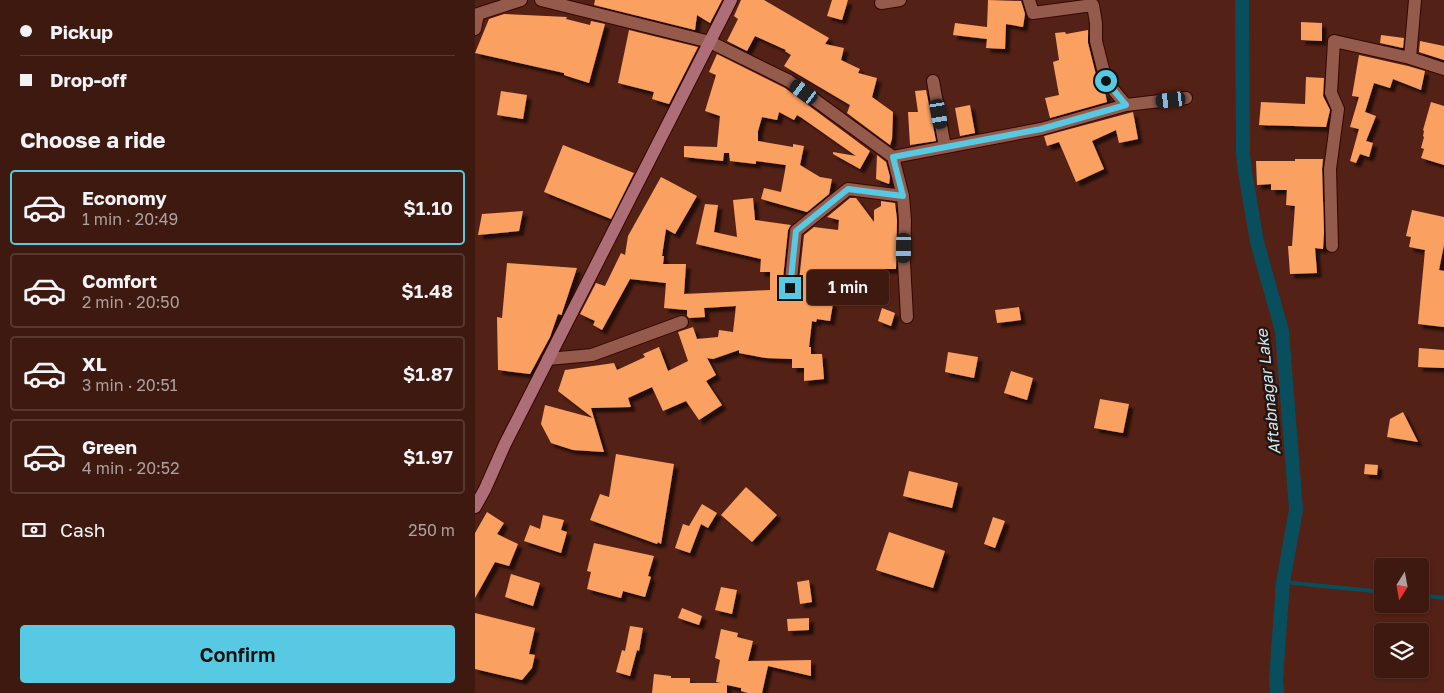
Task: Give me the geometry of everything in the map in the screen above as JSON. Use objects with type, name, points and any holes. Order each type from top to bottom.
[{"type":"street","points":[[475,30],[478,14],[521,0]]},
{"type":"street","points":[[541,0],[710,42],[789,81],[893,157],[903,196],[907,317]]},
{"type":"street","points":[[475,507],[505,444],[731,0]]},
{"type":"street","points":[[881,3],[900,0]]},
{"type":"street","points":[[1029,0],[1033,13],[1093,5],[1096,41],[1106,81],[1126,105]]},
{"type":"street","points":[[1410,58],[1415,0]]},
{"type":"street","points":[[1332,246],[1330,169],[1338,109],[1331,93],[1334,41],[1410,58],[1444,69]]},
{"type":"street","points":[[933,81],[945,147]]},
{"type":"street","points":[[893,157],[1041,129],[1126,105],[1186,98]]},
{"type":"street","points":[[790,288],[796,231],[848,189],[903,196]]},
{"type":"street","points":[[548,359],[592,355],[681,322]]},
{"type":"building","points":[[595,0],[722,0],[710,23],[697,15],[695,30],[594,5]]},
{"type":"building","points":[[741,0],[764,0],[829,38],[825,44],[844,48],[841,60],[860,69],[858,73],[877,78],[872,97],[893,112],[890,145],[847,113],[850,105],[784,66],[791,55],[786,50],[755,36],[747,51],[727,41],[738,19],[734,16]]},
{"type":"building","points":[[832,0],[848,0],[842,20],[827,16]]},
{"type":"building","points":[[988,0],[1021,1],[1025,14],[1023,27],[1006,24],[1005,49],[986,48],[987,39],[953,35],[955,23],[987,27]]},
{"type":"building","points":[[504,14],[567,17],[566,19],[590,25],[591,21],[605,24],[589,83],[564,75],[564,73],[475,53],[489,19]]},
{"type":"building","points":[[1301,22],[1322,23],[1322,41],[1301,40]]},
{"type":"building","points":[[629,30],[698,47],[669,104],[652,99],[654,92],[618,83]]},
{"type":"building","points":[[1088,30],[1088,43],[1098,83],[1102,93],[1105,92],[1107,102],[1050,118],[1045,98],[1059,95],[1053,62],[1059,60],[1055,33],[1065,32],[1066,34]]},
{"type":"building","points":[[1381,35],[1404,38],[1403,48],[1380,43]]},
{"type":"building","points":[[1420,41],[1444,46],[1444,60],[1419,52]]},
{"type":"building","points":[[717,54],[785,88],[870,151],[860,169],[833,154],[833,152],[856,156],[802,118],[797,115],[794,120],[779,112],[777,120],[762,117],[758,131],[758,141],[793,147],[793,144],[804,146],[800,165],[820,177],[832,179],[829,194],[807,212],[761,199],[764,188],[781,192],[786,165],[756,161],[756,164],[730,161],[729,153],[724,153],[723,161],[684,157],[684,146],[717,147],[720,116],[705,111],[716,75],[709,72]]},
{"type":"building","points":[[1359,55],[1425,71],[1421,90],[1393,79],[1390,88],[1374,83],[1365,112],[1376,116],[1366,141],[1373,143],[1369,157],[1360,154],[1356,163],[1350,161],[1359,129],[1350,127],[1359,97],[1352,96]]},
{"type":"building","points":[[1306,77],[1324,78],[1323,96],[1330,110],[1326,127],[1259,125],[1261,102],[1305,104]]},
{"type":"building","points":[[926,90],[936,141],[910,145],[908,112],[918,112],[915,91]]},
{"type":"building","points":[[501,91],[527,95],[523,119],[497,115]]},
{"type":"building","points":[[1431,102],[1444,106],[1444,165],[1421,158],[1424,149],[1421,148],[1424,137],[1423,130]]},
{"type":"building","points":[[970,105],[975,133],[960,136],[955,108]]},
{"type":"building","points":[[1133,112],[1138,139],[1119,143],[1116,130],[1092,141],[1104,169],[1076,182],[1059,142],[1047,146],[1044,136]]},
{"type":"building","points":[[563,145],[634,173],[611,219],[544,192]]},
{"type":"building","points":[[877,155],[886,162],[890,177],[889,184],[876,179]]},
{"type":"building","points":[[1295,159],[1323,159],[1324,232],[1323,249],[1315,248],[1317,273],[1290,274],[1288,246],[1292,246],[1295,206],[1286,205],[1287,190],[1271,190],[1271,184],[1257,185],[1256,161],[1295,161]]},
{"type":"building","points":[[661,177],[697,196],[675,234],[666,229],[662,256],[664,256],[663,264],[686,264],[684,294],[770,290],[770,272],[760,272],[761,259],[696,244],[705,204],[718,205],[714,232],[737,237],[733,200],[753,198],[755,220],[791,225],[788,230],[782,288],[786,296],[793,297],[798,290],[804,235],[814,227],[838,230],[839,220],[827,217],[850,198],[856,198],[874,222],[874,210],[881,206],[881,201],[895,203],[897,220],[896,269],[873,269],[874,281],[836,284],[831,303],[833,304],[830,321],[817,319],[816,322],[812,321],[809,347],[811,347],[811,354],[822,354],[824,379],[804,381],[804,368],[792,368],[792,359],[766,358],[739,353],[739,350],[713,359],[707,358],[716,375],[706,381],[722,405],[699,420],[686,401],[663,411],[652,387],[628,398],[631,407],[591,408],[604,452],[573,450],[551,443],[541,424],[545,405],[593,418],[558,391],[565,370],[614,363],[617,370],[645,357],[643,354],[659,347],[668,371],[688,361],[678,332],[693,327],[697,339],[718,337],[719,330],[733,332],[736,306],[704,308],[705,317],[689,318],[687,310],[664,308],[666,283],[630,279],[602,330],[593,325],[595,321],[580,314],[596,283],[605,286],[621,253],[625,255],[628,236]]},
{"type":"building","points":[[1412,210],[1444,217],[1444,245],[1439,270],[1444,271],[1444,327],[1418,324],[1425,250],[1409,247],[1411,237],[1406,236]]},
{"type":"building","points":[[523,211],[519,231],[478,235],[482,214]]},
{"type":"building","points":[[507,263],[577,268],[562,315],[558,314],[550,337],[530,374],[498,370],[497,317],[502,318]]},
{"type":"building","points":[[1019,307],[1021,320],[997,323],[995,310]]},
{"type":"building","points":[[882,308],[895,313],[891,326],[878,321]]},
{"type":"building","points":[[1419,348],[1444,350],[1444,368],[1418,367]]},
{"type":"building","points":[[948,352],[978,357],[974,378],[945,372]]},
{"type":"building","points":[[1011,371],[1033,378],[1027,400],[1004,393]]},
{"type":"building","points":[[1100,399],[1129,404],[1123,433],[1094,428]]},
{"type":"building","points":[[1403,412],[1418,442],[1387,437],[1390,419]]},
{"type":"building","points":[[616,454],[674,464],[661,544],[590,520],[600,494],[609,497]]},
{"type":"building","points":[[1365,464],[1378,465],[1377,475],[1364,474]]},
{"type":"building","points":[[909,471],[958,483],[952,508],[903,496]]},
{"type":"building","points":[[746,487],[777,515],[752,542],[721,515]]},
{"type":"building","points":[[702,504],[717,513],[708,528],[701,524],[690,553],[675,548],[683,524],[689,526]]},
{"type":"building","points":[[487,512],[504,523],[497,534],[518,544],[509,566],[495,562],[475,598],[475,533]]},
{"type":"building","points":[[543,515],[564,520],[561,530],[567,532],[561,553],[524,541],[530,525],[540,529]]},
{"type":"building","points":[[993,517],[1005,521],[995,548],[984,544]]},
{"type":"building","points":[[889,532],[945,551],[933,588],[876,570]]},
{"type":"building","points":[[594,543],[654,556],[648,576],[651,577],[645,597],[623,591],[621,598],[587,589],[591,572],[587,571]]},
{"type":"building","points":[[511,574],[540,583],[533,606],[505,597]]},
{"type":"building","points":[[809,580],[812,602],[800,604],[797,582]]},
{"type":"building","points":[[721,587],[737,590],[732,614],[715,610]]},
{"type":"building","points":[[682,608],[702,616],[699,625],[678,618]]},
{"type":"building","points":[[475,613],[535,628],[529,654],[535,655],[532,668],[522,680],[475,669]]},
{"type":"building","points":[[809,618],[809,630],[788,631],[787,619]]},
{"type":"building","points":[[630,626],[643,628],[639,651],[637,650],[630,676],[616,672],[622,650],[625,651]]},
{"type":"building","points":[[721,629],[738,633],[737,637],[753,641],[748,661],[811,660],[811,676],[768,666],[762,693],[748,693],[741,691],[741,688],[727,685],[727,693],[652,693],[654,674],[671,676],[671,678],[690,678],[690,683],[721,683],[716,682],[720,660],[715,658]]},
{"type":"waterway","name":"Aftabnagar Lake","points":[[1242,0],[1243,154],[1257,242],[1282,331],[1296,510],[1283,582],[1276,679],[1277,693]]},
{"type":"waterway","points":[[1283,582],[1374,591]]},
{"type":"waterway","points":[[1429,596],[1444,598]]},
{"type":"route","points":[[790,288],[796,231],[848,189],[903,196],[893,157],[1041,129],[1126,105],[1106,81]]}]
